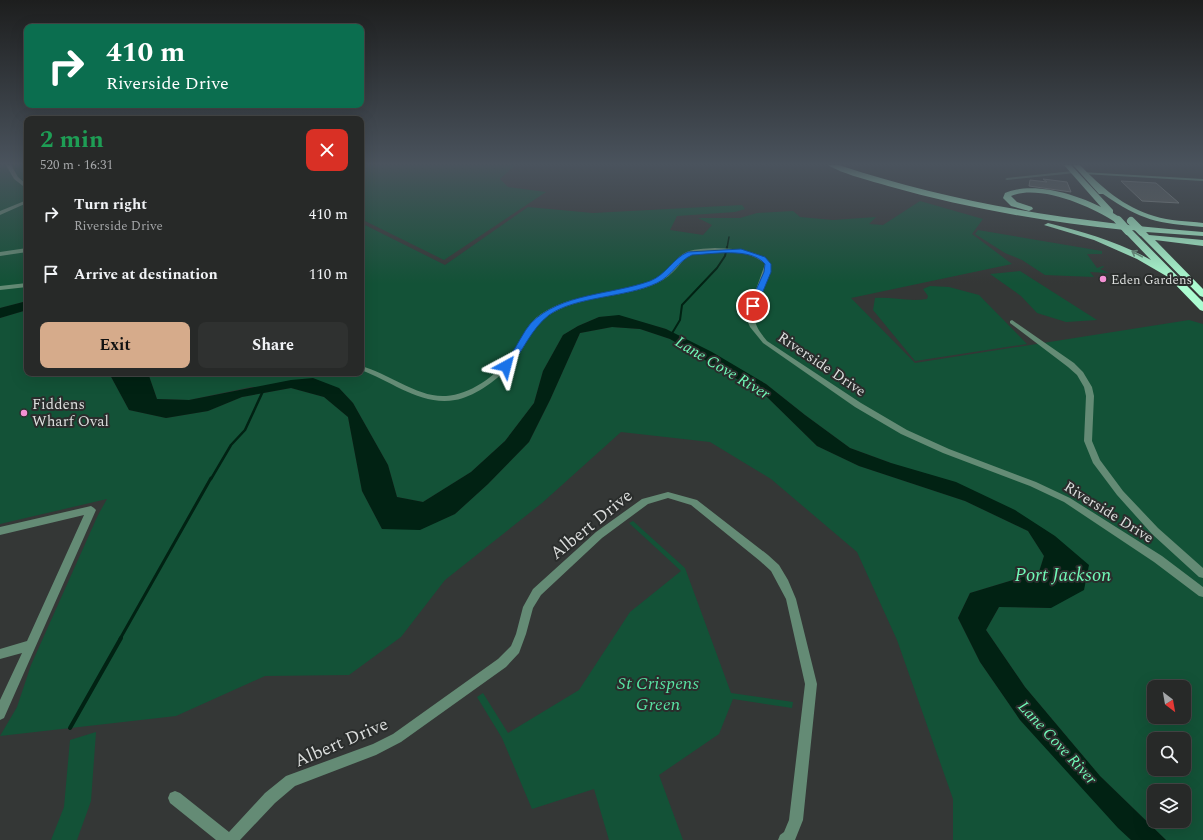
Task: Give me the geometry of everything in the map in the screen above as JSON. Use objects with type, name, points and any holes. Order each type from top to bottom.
[{"type":"highway","points":[[958,204],[1095,237],[1136,253],[1170,275]]},
{"type":"highway","points":[[973,204],[1047,218],[1109,226],[1203,234]]},
{"type":"highway","points":[[988,204],[1070,218],[1134,223]]},
{"type":"highway","points":[[1015,204],[1028,209],[1203,231]]},
{"type":"highway","points":[[1086,204],[1118,220]]},
{"type":"highway","points":[[1104,204],[1130,233],[1203,308]]},
{"type":"highway","points":[[1115,204],[1203,294]]},
{"type":"highway","points":[[1124,204],[1145,216],[1166,221],[1203,225]]},
{"type":"highway","points":[[1130,233],[1203,243]]},
{"type":"highway","points":[[1160,251],[1170,245],[1203,243]]},
{"type":"street","points":[[0,213],[20,204]]},
{"type":"street","points":[[0,254],[24,250]]},
{"type":"street","name":"Riverside Drive","points":[[364,369],[430,398],[447,400],[460,397],[473,390],[506,366],[514,357],[533,326],[547,313],[568,304],[628,290],[654,282],[669,273],[688,254],[741,251],[758,256],[768,264],[767,272],[756,296],[750,316],[754,329],[765,342],[789,360],[858,405],[904,432],[946,451],[1033,484],[1067,500],[1158,559],[1203,593]]},
{"type":"street","points":[[0,288],[24,285]]},
{"type":"street","points":[[1012,322],[1071,365],[1080,374],[1088,387],[1090,396],[1088,441],[1096,460],[1120,493],[1155,532],[1203,574]]},
{"type":"street","name":"Albert Drive","points":[[231,840],[270,798],[291,781],[376,749],[397,738],[502,663],[515,648],[521,634],[528,607],[537,592],[599,535],[645,501],[668,495],[694,502],[764,558],[775,568],[791,599],[811,684],[796,820],[789,837],[785,840]]},
{"type":"street","points":[[0,532],[91,510],[0,714]]},
{"type":"street","points":[[0,654],[31,645]]},
{"type":"street","points":[[175,798],[227,840]]},
{"type":"green space","points":[[0,204],[24,204],[24,302],[0,308]]},
{"type":"green space","points":[[364,204],[528,204],[444,260],[364,220]]},
{"type":"green space","points":[[915,204],[931,204],[983,219],[972,234],[1012,264],[851,298],[915,363],[1189,320],[1203,324],[1203,840],[1166,840],[1154,828],[1191,828],[1191,784],[1147,784],[1147,822],[1100,776],[1025,687],[986,630],[999,607],[1051,608],[1055,536],[891,463],[850,448],[766,384],[666,329],[619,316],[599,317],[578,326],[563,335],[543,371],[534,403],[505,441],[471,472],[423,502],[397,497],[388,465],[353,403],[339,388],[251,387],[189,400],[157,399],[149,376],[364,376],[364,224],[445,265],[528,207],[593,213],[742,205],[745,209],[735,212],[677,216],[670,230],[703,235],[712,225],[698,218],[740,218],[757,213],[793,211],[800,217],[833,220],[876,217],[869,224],[883,225]]},
{"type":"green space","points":[[978,230],[1102,251],[1102,254],[1087,254],[1097,268],[1103,266],[1104,267],[1100,269],[1109,273],[1090,272],[1094,277],[1045,275],[1022,260],[1005,253],[975,234]]},
{"type":"green space","points":[[1020,271],[1097,320],[1066,322],[1037,313],[1021,296],[990,274]]},
{"type":"green space","points":[[930,286],[949,287],[979,295],[1027,344],[915,361],[873,310],[875,298],[914,300],[927,299],[928,296],[923,289]]},
{"type":"green space","points":[[24,311],[24,376],[111,376],[129,410],[166,418],[208,411],[242,397],[291,388],[324,397],[348,417],[362,491],[382,529],[420,529],[455,514],[488,484],[529,442],[550,400],[580,333],[612,327],[640,329],[670,339],[767,397],[817,446],[859,466],[965,501],[1028,531],[1044,556],[1039,572],[970,593],[958,618],[980,662],[1020,720],[1131,840],[953,840],[953,799],[897,640],[857,552],[771,479],[710,442],[621,432],[542,503],[445,580],[401,637],[349,675],[265,676],[176,716],[0,736],[17,707],[31,665],[98,515],[107,499],[0,524],[0,318]]},
{"type":"green space","name":"St Crispens Green","points":[[633,521],[685,568],[731,693],[793,702],[792,708],[733,699],[719,734],[659,775],[683,840],[609,840],[594,789],[532,809],[502,738],[477,697],[483,693],[508,733],[579,690],[630,612],[681,571],[629,523]]},
{"type":"green space","points":[[96,732],[91,801],[77,840],[51,840],[64,807],[70,740]]},
{"type":"water","points":[[24,302],[24,311],[0,318],[0,308]]},
{"type":"water","name":"Port Jackson","points":[[619,315],[666,329],[712,352],[766,384],[850,448],[891,463],[956,482],[1015,510],[1055,536],[1089,565],[1084,590],[1051,608],[999,607],[986,630],[1025,687],[1100,776],[1147,822],[1147,828],[1154,828],[1166,840],[1131,840],[1118,828],[1020,720],[980,662],[958,618],[970,593],[1039,572],[1044,556],[1028,531],[965,501],[859,466],[817,446],[767,397],[670,339],[640,329],[612,327],[580,333],[550,400],[529,442],[488,484],[455,514],[420,530],[382,529],[362,491],[348,417],[324,397],[291,388],[242,397],[208,411],[166,418],[129,410],[111,376],[149,376],[157,399],[189,400],[291,380],[313,378],[339,388],[353,403],[388,465],[397,497],[423,502],[471,472],[505,441],[534,403],[543,371],[563,335],[578,326],[599,317]]},
{"type":"waterway","points":[[727,248],[729,237]]},
{"type":"waterway","name":"Lane Cove River","points":[[671,335],[680,320],[682,305],[717,268],[725,256],[727,247]]},
{"type":"waterway","points":[[211,479],[231,445],[245,430],[263,391]]},
{"type":"waterway","points":[[120,639],[211,478]]},
{"type":"waterway","points":[[70,728],[121,638]]},
{"type":"place","name":"Eden Gardens","points":[[1103,279]]},
{"type":"place","name":"Fiddens Wharf Oval","points":[[24,413]]},
{"type":"route","points":[[506,366],[514,357],[533,326],[547,313],[568,304],[628,290],[654,282],[669,273],[685,255],[691,253],[741,251],[763,258],[768,264],[767,272],[753,306]]}]
